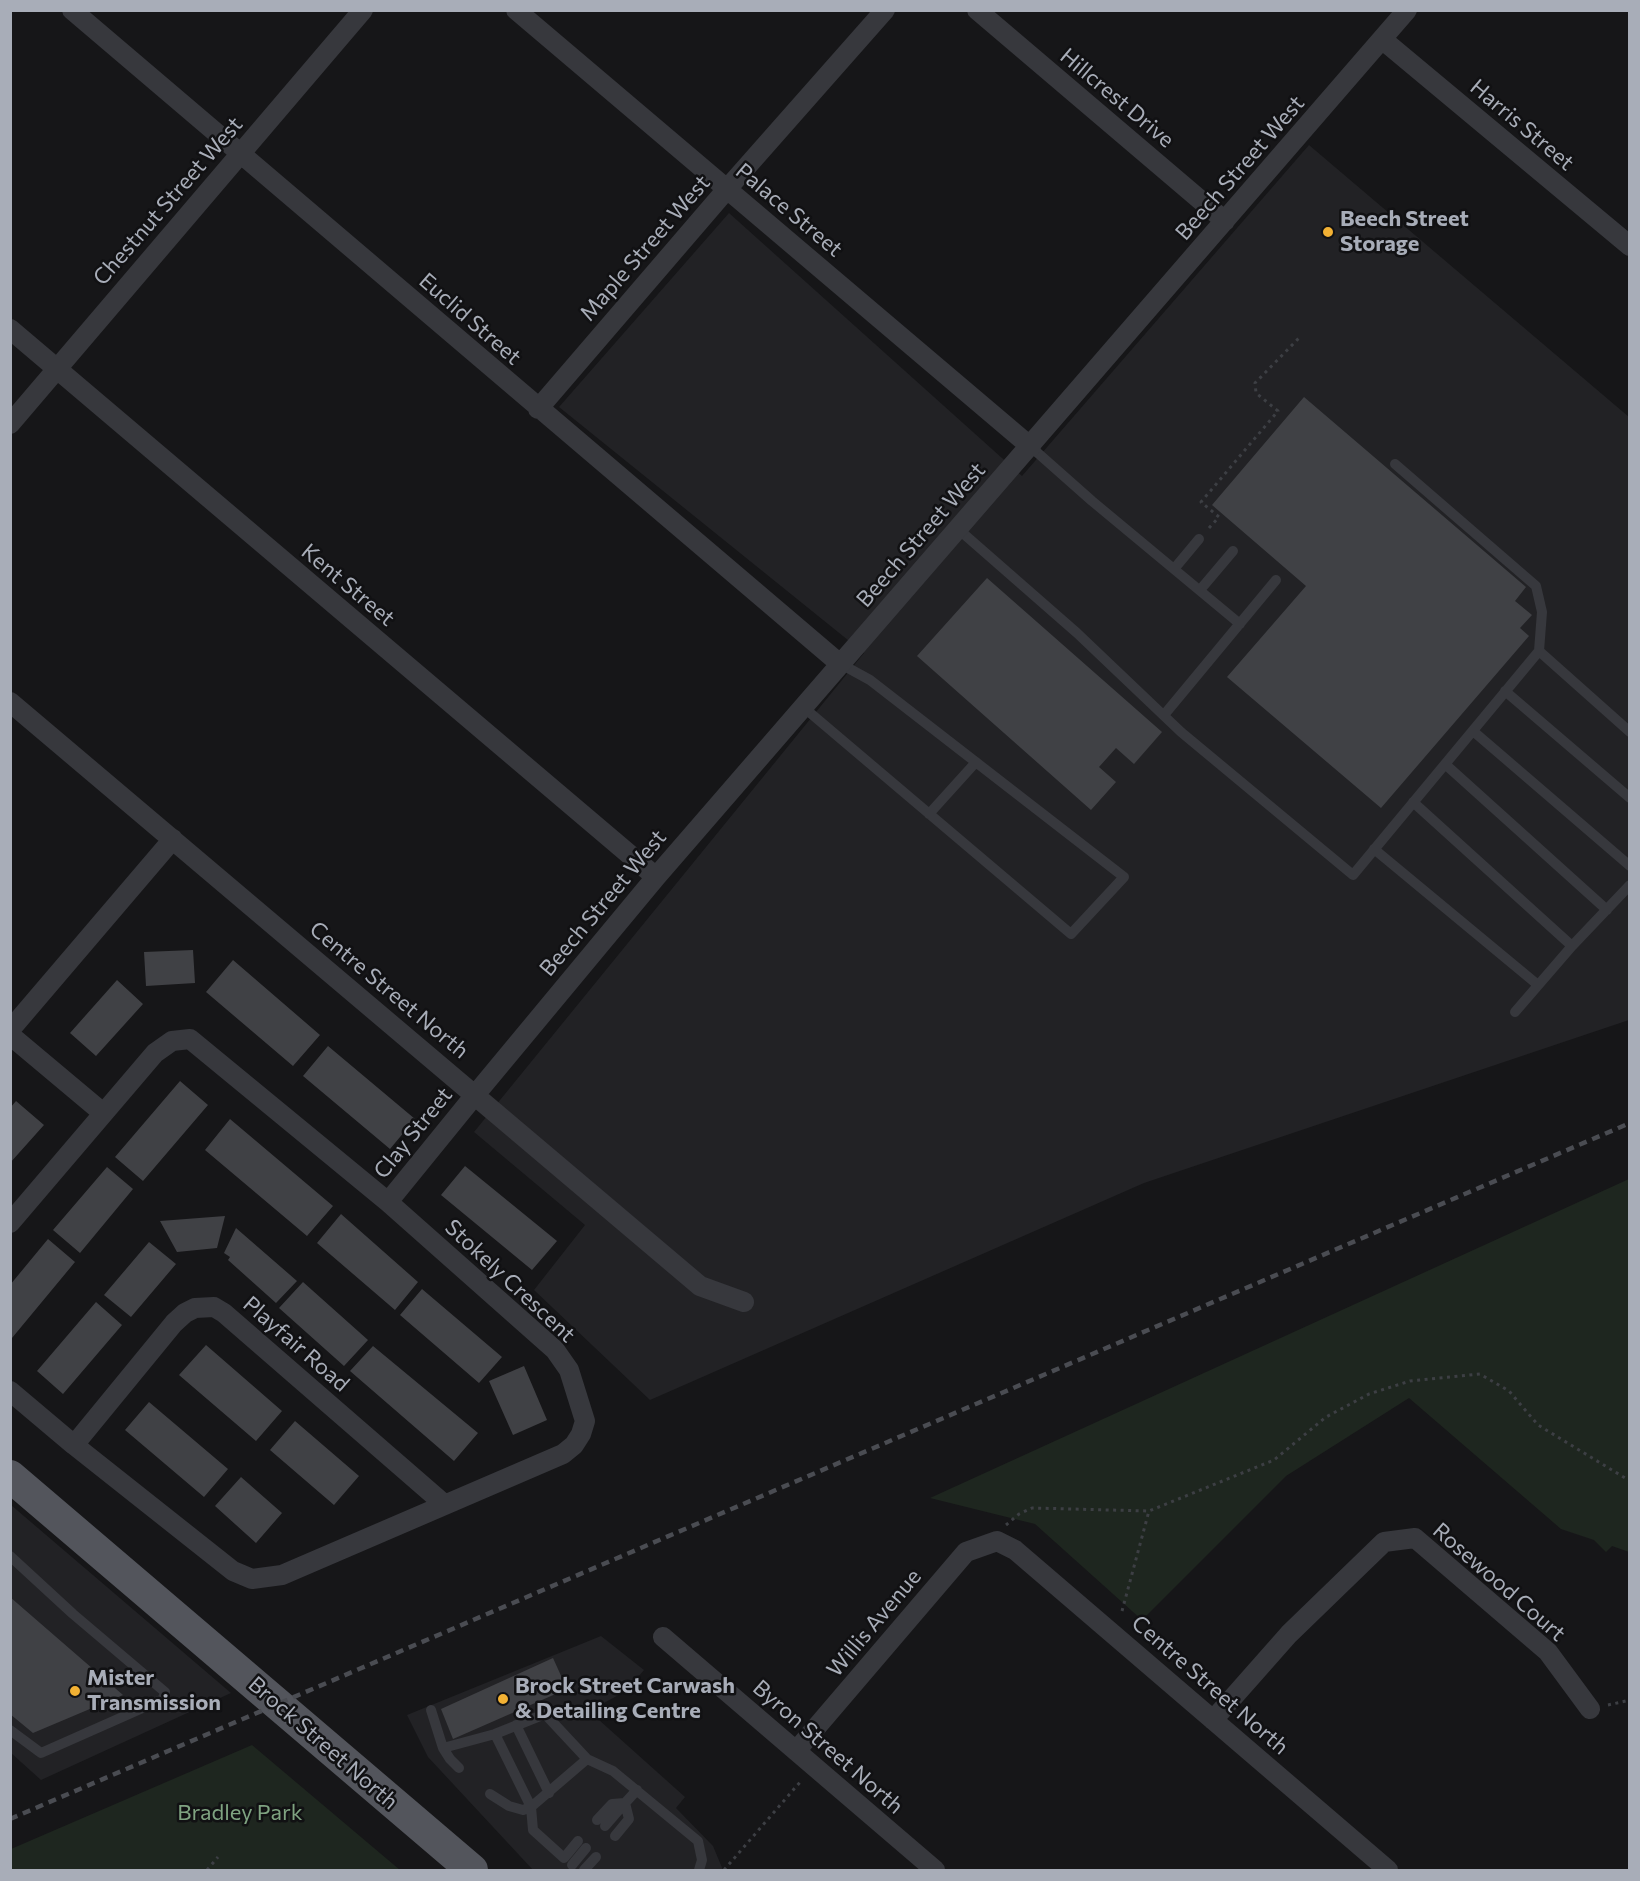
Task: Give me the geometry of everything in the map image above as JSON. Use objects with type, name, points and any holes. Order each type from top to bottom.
[{"type":"main road","name":"Brock Street North","points":[[10,1476],[472,1870]]},
{"type":"street","name":"Euclid Street","points":[[72,10],[839,663]]},
{"type":"street","name":"Chestnut Street West","points":[[10,424],[363,10]]},
{"type":"street","name":"Palace Street","points":[[516,10],[1031,447]]},
{"type":"street","name":"Maple Street West","points":[[538,409],[885,10]]},
{"type":"street","name":"Hillcrest Drive","points":[[977,10],[1225,222]]},
{"type":"street","name":"Beech Street West","points":[[475,1095],[802,706],[1031,447],[1407,10]]},
{"type":"street","name":"Harris Street","points":[[1383,40],[1629,246]]},
{"type":"street","name":"Kent Street","points":[[10,329],[656,877]]},
{"type":"street","name":"Centre Street North","points":[[10,702],[700,1286],[744,1302]]},
{"type":"street","points":[[10,1030],[173,839]]},
{"type":"street","points":[[10,1035],[103,1113]]},
{"type":"street","name":"Stokely Crescent","points":[[10,1223],[155,1053],[172,1041],[190,1039],[388,1202],[555,1350],[569,1370],[585,1421],[574,1445],[563,1454],[282,1575],[252,1579],[233,1571],[74,1445],[10,1391]]},
{"type":"street","name":"Clay Street","points":[[388,1202],[475,1095]]},
{"type":"street","name":"Playfair Road","points":[[74,1445],[174,1323],[195,1308],[214,1307],[224,1313],[444,1504]]},
{"type":"street","name":"Centre Street North","points":[[1000,1534],[1015,1550],[1388,1870]]},
{"type":"street","name":"Willis Avenue","points":[[796,1751],[966,1552],[1000,1534]]},
{"type":"street","name":"Rosewood Court","points":[[1214,1720],[1289,1634],[1384,1542],[1415,1538],[1548,1652],[1590,1709]]},
{"type":"street","name":"Byron Street North","points":[[663,1637],[934,1870]]},
{"type":"lane","points":[[1031,447],[1240,624]]},
{"type":"lane","points":[[957,528],[1077,633],[1164,715],[1353,875],[1539,651],[1542,612],[1536,586],[1395,464]]},
{"type":"lane","points":[[1174,569],[1200,539]]},
{"type":"lane","points":[[1200,590],[1233,551]]},
{"type":"lane","points":[[1164,715],[1276,580]]},
{"type":"lane","points":[[1539,651],[1629,732]]},
{"type":"lane","points":[[802,706],[1071,934],[1124,877],[870,680],[839,663]]},
{"type":"lane","points":[[1505,691],[1629,798]]},
{"type":"lane","points":[[1473,731],[1629,866]]},
{"type":"lane","points":[[929,814],[976,762]]},
{"type":"lane","points":[[1445,764],[1607,910]]},
{"type":"lane","points":[[1413,802],[1572,946]]},
{"type":"lane","points":[[1374,849],[1538,985]]},
{"type":"lane","points":[[1515,1012],[1629,885]]},
{"type":"lane","points":[[10,1556],[73,1614],[165,1692],[163,1700],[41,1753],[10,1730]]},
{"type":"lane","points":[[430,1710],[443,1748],[459,1768]]},
{"type":"lane","points":[[443,1748],[495,1734],[546,1714],[587,1759],[613,1771],[698,1841],[702,1860],[699,1870]]},
{"type":"lane","points":[[516,1725],[549,1794]]},
{"type":"lane","points":[[495,1734],[531,1807],[533,1830],[571,1864],[582,1844]]},
{"type":"lane","points":[[490,1794],[509,1806],[523,1810],[549,1794],[587,1759]]},
{"type":"lane","points":[[601,1823],[637,1790]]},
{"type":"lane","points":[[615,1836],[629,1819],[625,1803]]},
{"type":"lane","points":[[584,1870],[596,1857]]},
{"type":"path","points":[[1200,539],[1219,517],[1202,502],[1278,411],[1256,393],[1255,383],[1300,337]]},
{"type":"path","points":[[1000,1534],[1019,1514],[1032,1508],[1149,1511],[1274,1460],[1326,1417],[1369,1394],[1410,1381],[1480,1374],[1509,1391],[1538,1425],[1629,1481]]},
{"type":"path","points":[[1122,1611],[1149,1511]]},
{"type":"path","points":[[724,1870],[806,1776]]},
{"type":"path","points":[[207,1870],[218,1857]]},
{"type":"shaded area","points":[[1309,145],[1629,417],[1629,1020],[1144,1183],[650,1400],[534,1290],[585,1225],[474,1132],[864,653],[559,407],[729,213],[1022,476]]},
{"type":"shaded area","points":[[11,1505],[231,1693],[41,1780],[11,1753]]},
{"type":"shaded area","points":[[601,1636],[644,1670],[626,1691],[589,1711],[685,1797],[676,1808],[713,1846],[723,1870],[533,1870],[428,1757],[407,1715]]},
{"type":"green space","points":[[1629,1179],[1629,1552],[1612,1546],[1606,1552],[1594,1540],[1561,1529],[1409,1398],[1286,1476],[1142,1620],[1035,1524],[930,1498]]},
{"type":"green space","name":"Bradley Park","points":[[252,1745],[400,1870],[11,1870],[11,1849]]},
{"type":"building","points":[[1304,397],[1526,587],[1515,601],[1532,615],[1520,628],[1529,636],[1381,808],[1227,677],[1306,586],[1212,505]]},
{"type":"building","points":[[987,578],[1162,732],[1134,764],[1116,748],[1099,767],[1116,782],[1091,810],[917,656]]},
{"type":"building","points":[[193,950],[195,983],[146,986],[144,952]]},
{"type":"building","points":[[233,960],[320,1035],[293,1066],[206,992]]},
{"type":"building","points":[[117,980],[143,1004],[96,1056],[70,1033]]},
{"type":"building","points":[[328,1046],[415,1119],[390,1149],[303,1076]]},
{"type":"building","points":[[180,1081],[208,1105],[143,1181],[115,1157]]},
{"type":"building","points":[[16,1101],[44,1125],[10,1163],[10,1108]]},
{"type":"building","points":[[230,1119],[333,1206],[307,1236],[205,1150]]},
{"type":"building","points":[[465,1166],[557,1241],[532,1270],[441,1195]]},
{"type":"building","points":[[107,1167],[133,1189],[80,1253],[53,1230]]},
{"type":"building","points":[[341,1214],[418,1282],[395,1310],[317,1243]]},
{"type":"building","points":[[225,1216],[217,1248],[177,1252],[160,1221]]},
{"type":"building","points":[[236,1228],[297,1281],[276,1303],[228,1260],[230,1257],[224,1253]]},
{"type":"building","points":[[48,1239],[75,1262],[12,1338],[10,1337],[10,1285]]},
{"type":"building","points":[[149,1242],[176,1264],[131,1317],[104,1295]]},
{"type":"building","points":[[303,1282],[368,1340],[344,1366],[279,1308]]},
{"type":"building","points":[[422,1289],[502,1357],[479,1383],[400,1315]]},
{"type":"building","points":[[96,1302],[122,1325],[63,1394],[37,1371]]},
{"type":"building","points":[[206,1345],[282,1411],[256,1441],[179,1375]]},
{"type":"building","points":[[373,1346],[478,1433],[454,1461],[350,1371]]},
{"type":"building","points":[[524,1366],[547,1420],[513,1435],[489,1381]]},
{"type":"building","points":[[149,1402],[228,1469],[204,1497],[125,1430]]},
{"type":"building","points":[[295,1421],[359,1476],[334,1505],[270,1450]]},
{"type":"building","points":[[241,1477],[282,1513],[256,1543],[215,1506]]},
{"type":"building","points":[[10,1597],[123,1695],[33,1733],[10,1714]]},
{"type":"building","name":"Brock Street Carwash & Detailing Centre","points":[[553,1658],[567,1689],[453,1739],[441,1709]]},
{"type":"railway","points":[[10,1819],[1630,1123]]},
{"type":"place","name":"Beech Street Storage","points":[[1328,232]]},
{"type":"place","name":"Mister Transmission","points":[[75,1691]]},
{"type":"place","name":"Brock Street Carwash & Detailing Centre","points":[[503,1699]]}]
